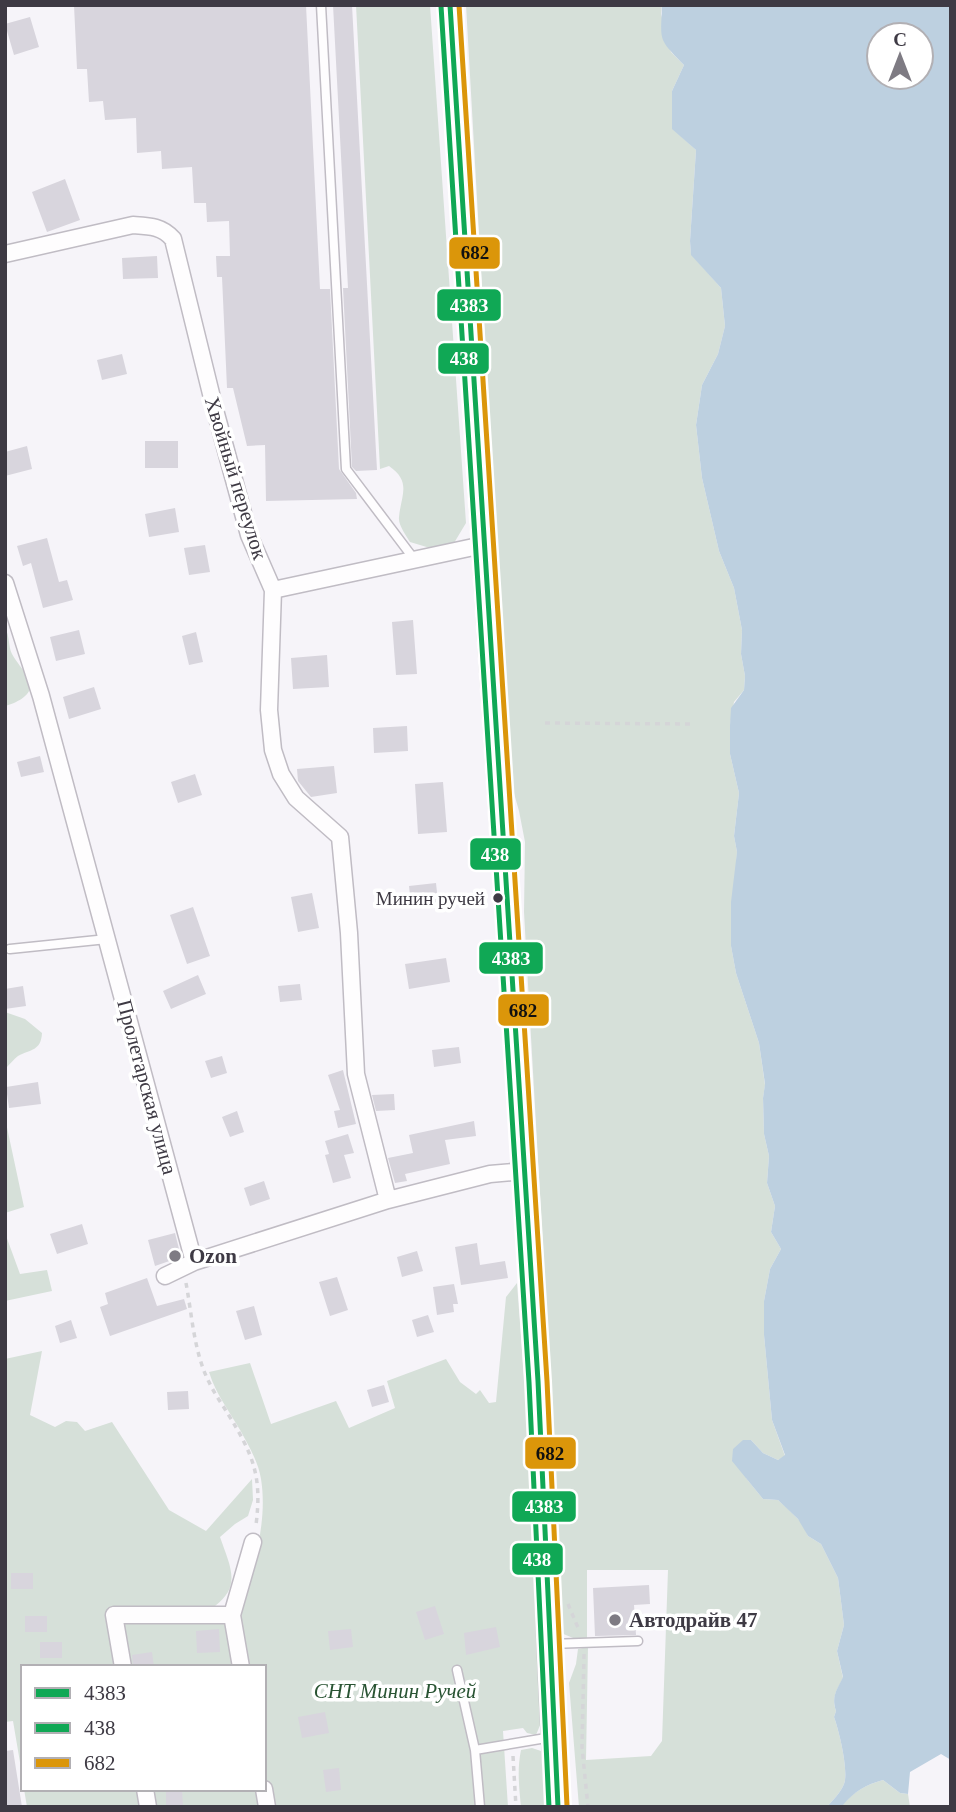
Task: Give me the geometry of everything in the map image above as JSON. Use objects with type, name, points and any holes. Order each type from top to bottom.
[{"type":"main road","points":[[450,5],[538,1389],[547,1644],[558,1807]]},
{"type":"street","name":"Хвойный переулок","points":[[5,254],[133,225],[165,230],[173,239],[249,535],[272,590],[269,710],[273,750],[281,774],[296,798],[340,837],[349,933],[356,1074],[388,1200]]},
{"type":"street","points":[[272,590],[483,545]]},
{"type":"street","name":"Пролетарская улица","points":[[5,583],[41,696],[107,939],[189,1264]]},
{"type":"street","points":[[165,1276],[189,1264],[388,1200],[490,1174],[524,1171]]},
{"type":"street","points":[[241,1665],[232,1615],[253,1542]]},
{"type":"street","points":[[123,1665],[114,1615],[232,1615]]},
{"type":"lane","points":[[321,5],[346,469],[416,561]]},
{"type":"lane","points":[[10,949],[107,939]]},
{"type":"lane","points":[[547,1644],[638,1641]]},
{"type":"lane","points":[[457,1670],[475,1750],[480,1807]]},
{"type":"lane","points":[[475,1750],[552,1737]]},
{"type":"path","points":[[545,723],[694,724]]},
{"type":"path","points":[[189,1264],[205,1373],[254,1462],[259,1496],[253,1542]]},
{"type":"path","points":[[568,1603],[584,1642],[582,1747],[588,1807]]},
{"type":"path","points":[[512,1744],[516,1807]]},
{"type":"green space","points":[[356,5],[430,5],[466,523],[454,543],[440,551],[410,542],[399,520],[403,489],[401,478],[389,466],[380,469]]},
{"type":"green space","points":[[466,5],[662,5],[661,14],[671,52],[684,65],[672,91],[672,128],[696,150],[691,254],[721,288],[725,326],[718,354],[702,385],[696,425],[702,478],[719,551],[734,588],[742,630],[741,654],[745,676],[744,690],[734,702],[730,725],[730,754],[739,793],[734,836],[737,852],[731,946],[736,973],[759,1043],[765,1085],[764,1134],[769,1156],[767,1183],[775,1206],[771,1232],[781,1249],[770,1269],[764,1301],[764,1335],[772,1420],[785,1456],[778,1460],[763,1453],[751,1440],[746,1478],[763,1499],[778,1500],[802,1523],[808,1536],[821,1544],[838,1578],[844,1625],[837,1651],[843,1678],[834,1698],[834,1717],[843,1751],[845,1778],[841,1790],[827,1807],[579,1807],[569,1683],[578,1649],[588,1647],[586,1760],[651,1756],[662,1741],[668,1570],[587,1570],[587,1638],[578,1640],[561,1633],[524,912],[525,842],[510,779]]},
{"type":"green space","points":[[5,628],[12,654],[28,677],[30,687],[25,696],[5,706]]},
{"type":"green space","points":[[5,1012],[25,1019],[42,1033],[37,1046],[18,1056],[5,1069]]},
{"type":"green space","points":[[5,1118],[24,1207],[5,1213]]},
{"type":"green space","points":[[5,1233],[20,1274],[47,1270],[52,1291],[5,1301]]},
{"type":"green space","name":"СНТ Минин Ручей","points":[[517,1283],[538,1564],[535,1587],[543,1718],[536,1735],[527,1733],[523,1728],[503,1731],[508,1807],[27,1807],[24,1791],[266,1791],[266,1665],[21,1665],[21,1768],[13,1721],[5,1722],[5,1359],[42,1351],[30,1415],[55,1427],[66,1421],[77,1422],[85,1431],[112,1422],[169,1510],[206,1531],[252,1479],[253,1500],[248,1516],[220,1537],[230,1566],[231,1583],[229,1591],[215,1606],[242,1608],[261,1528],[261,1479],[253,1454],[216,1390],[209,1372],[250,1363],[271,1424],[336,1401],[349,1428],[395,1408],[387,1381],[446,1359],[460,1382],[476,1394],[480,1390],[489,1403],[496,1402],[506,1297]]},
{"type":"green space","points":[[532,1748],[541,1751],[545,1807],[521,1807],[521,1750]]},
{"type":"green space","points":[[883,1780],[900,1793],[908,1794],[910,1807],[842,1805],[861,1789]]},
{"type":"water","points":[[662,5],[951,5],[951,1760],[941,1754],[910,1772],[908,1794],[900,1793],[883,1780],[856,1792],[844,1807],[827,1807],[841,1790],[845,1778],[843,1751],[834,1717],[834,1697],[843,1677],[837,1651],[844,1625],[838,1578],[821,1544],[808,1536],[798,1519],[778,1500],[763,1499],[732,1461],[733,1449],[743,1440],[751,1440],[763,1453],[778,1460],[785,1455],[772,1420],[764,1335],[764,1301],[770,1269],[781,1249],[771,1232],[775,1206],[767,1183],[769,1156],[764,1134],[765,1084],[759,1043],[736,973],[731,946],[731,902],[737,852],[734,836],[739,793],[730,754],[730,725],[731,708],[744,690],[742,630],[734,588],[719,551],[702,478],[696,425],[702,385],[718,354],[725,326],[721,288],[691,255],[696,150],[672,129],[672,91],[684,65],[669,49],[661,33]]},
{"type":"building","points":[[74,5],[306,5],[320,289],[330,289],[339,469],[356,493],[357,499],[266,501],[265,445],[247,446],[233,388],[227,388],[222,277],[217,277],[216,256],[230,256],[229,221],[207,222],[206,203],[194,203],[192,167],[162,169],[161,151],[137,153],[136,118],[105,120],[103,101],[89,102],[87,69],[77,69]]},
{"type":"building","points":[[333,5],[352,5],[377,470],[356,471],[352,467],[343,288],[348,288]]},
{"type":"building","points":[[30,17],[39,47],[14,55],[5,24]]},
{"type":"building","points":[[65,179],[80,220],[47,232],[32,192]]},
{"type":"building","points":[[157,256],[158,278],[123,279],[122,258]]},
{"type":"building","points":[[122,354],[127,374],[102,380],[97,360]]},
{"type":"building","points":[[145,441],[178,441],[178,468],[145,468]]},
{"type":"building","points":[[27,446],[32,469],[5,476],[5,452]]},
{"type":"building","points":[[175,508],[179,532],[149,537],[145,514]]},
{"type":"building","points":[[47,538],[59,582],[67,580],[73,600],[43,608],[31,563],[23,566],[17,546]]},
{"type":"building","points":[[205,545],[210,572],[189,575],[184,548]]},
{"type":"building","points":[[413,620],[417,674],[396,675],[392,622]]},
{"type":"building","points":[[79,630],[85,654],[56,661],[50,637]]},
{"type":"building","points":[[196,632],[203,662],[189,665],[182,636]]},
{"type":"building","points":[[327,655],[329,687],[293,689],[291,658]]},
{"type":"building","points":[[94,687],[101,709],[69,719],[63,697]]},
{"type":"building","points":[[407,726],[408,751],[374,753],[373,728]]},
{"type":"building","points":[[40,756],[44,772],[21,777],[17,762]]},
{"type":"building","points":[[334,766],[337,793],[311,797],[298,781],[297,769]]},
{"type":"building","points":[[195,774],[202,795],[178,803],[171,782]]},
{"type":"building","points":[[443,782],[447,832],[418,834],[415,784]]},
{"type":"building","points":[[436,883],[438,902],[411,905],[409,886]]},
{"type":"building","points":[[312,893],[319,928],[298,932],[291,897]]},
{"type":"building","points":[[193,907],[210,956],[187,964],[170,915]]},
{"type":"building","points":[[446,958],[450,982],[409,989],[405,964]]},
{"type":"building","points":[[198,975],[206,994],[171,1009],[163,991]]},
{"type":"building","points":[[300,984],[302,1000],[280,1002],[278,986]]},
{"type":"building","points":[[23,986],[26,1006],[5,1009],[5,989]]},
{"type":"building","points":[[459,1047],[461,1063],[434,1067],[432,1050]]},
{"type":"building","points":[[222,1056],[227,1073],[211,1078],[205,1061]]},
{"type":"building","points":[[343,1070],[356,1124],[338,1128],[334,1111],[340,1110],[328,1075]]},
{"type":"building","points":[[38,1082],[41,1104],[9,1108],[6,1087]]},
{"type":"building","points":[[394,1094],[395,1110],[376,1111],[372,1095]]},
{"type":"building","points":[[237,1111],[244,1132],[230,1137],[222,1117]]},
{"type":"building","points":[[474,1121],[476,1136],[445,1140],[450,1164],[405,1174],[407,1181],[395,1183],[388,1158],[413,1153],[409,1135]]},
{"type":"building","points":[[348,1134],[354,1153],[344,1155],[351,1178],[333,1183],[325,1155],[329,1154],[325,1141]]},
{"type":"building","points":[[264,1181],[270,1199],[250,1206],[244,1188]]},
{"type":"building","points":[[82,1224],[88,1244],[57,1254],[50,1234]]},
{"type":"building","points":[[175,1233],[181,1257],[155,1266],[148,1240]]},
{"type":"building","points":[[477,1243],[480,1265],[505,1261],[508,1278],[461,1285],[455,1247]]},
{"type":"building","points":[[417,1251],[423,1271],[402,1277],[397,1257]]},
{"type":"building","points":[[337,1277],[348,1310],[330,1316],[319,1282]]},
{"type":"building","points":[[147,1278],[157,1306],[184,1299],[187,1309],[110,1336],[100,1307],[108,1304],[105,1293]]},
{"type":"building","points":[[454,1284],[458,1304],[453,1304],[454,1312],[437,1315],[433,1287]]},
{"type":"building","points":[[254,1306],[262,1335],[245,1340],[236,1311]]},
{"type":"building","points":[[428,1315],[434,1332],[417,1337],[412,1320]]},
{"type":"building","points":[[71,1320],[77,1338],[60,1343],[55,1326]]},
{"type":"building","points":[[384,1385],[389,1402],[372,1407],[367,1390]]},
{"type":"building","points":[[188,1391],[189,1409],[168,1410],[167,1392]]},
{"type":"building","points":[[11,1573],[33,1573],[33,1589],[11,1589]]},
{"type":"building","name":"Автодрайв 47","points":[[649,1585],[650,1604],[634,1605],[636,1635],[595,1636],[593,1588]]},
{"type":"building","points":[[435,1606],[444,1634],[425,1640],[416,1612]]},
{"type":"building","points":[[25,1616],[47,1616],[47,1632],[25,1632]]},
{"type":"building","points":[[496,1627],[500,1647],[466,1655],[464,1633]]},
{"type":"building","points":[[219,1629],[220,1652],[197,1653],[196,1631]]},
{"type":"building","points":[[351,1629],[353,1647],[330,1650],[328,1631]]},
{"type":"building","points":[[40,1642],[62,1642],[62,1658],[40,1658]]},
{"type":"building","points":[[152,1652],[154,1665],[133,1665],[132,1655]]},
{"type":"building","points":[[325,1712],[329,1733],[302,1738],[298,1717]]},
{"type":"building","points":[[13,1750],[22,1807],[5,1807],[5,1751]]},
{"type":"building","points":[[339,1768],[341,1790],[326,1792],[323,1770]]},
{"type":"building","points":[[166,1791],[182,1791],[183,1807],[166,1807]]},
{"type":"transit line","name":"438З","points":[[450,5],[538,1381],[558,1807]]},
{"type":"transit line","name":"682","points":[[459,5],[547,1381],[567,1806]]},
{"type":"transit line","name":"438","points":[[441,6],[529,1382],[549,1807]]},
{"type":"place","name":"Минин ручей","points":[[498,898]]},
{"type":"place","name":"Ozon","points":[[175,1256]]},
{"type":"place","name":"Автодрайв 47","points":[[615,1620]]}]
